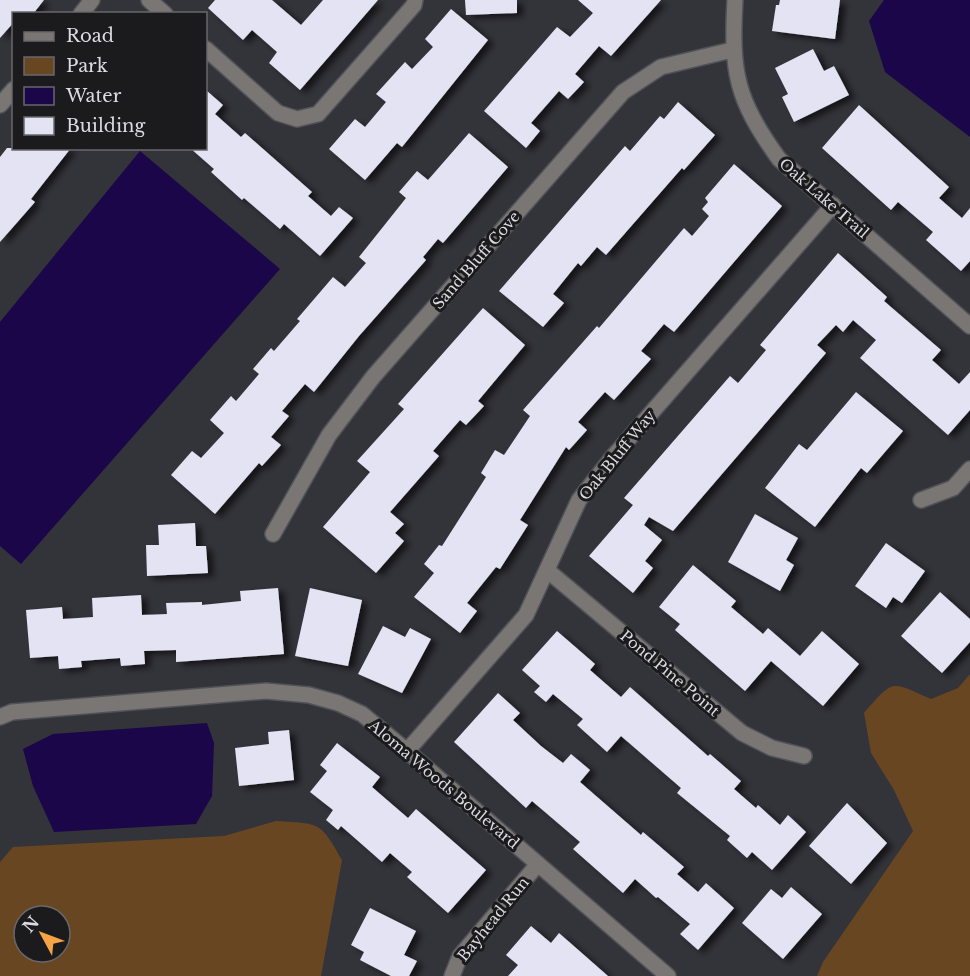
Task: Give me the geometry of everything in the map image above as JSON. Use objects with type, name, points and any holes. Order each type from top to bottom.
[{"type":"street","points":[[83,12],[92,0]]},
{"type":"street","points":[[149,0],[163,12]]},
{"type":"street","points":[[207,50],[278,113],[297,119],[318,114],[414,5],[415,0]]},
{"type":"street","name":"Oak Lake Trail","points":[[735,0],[732,50],[742,99],[755,126],[779,159],[970,326]]},
{"type":"street","name":"Sand Bluff Cove","points":[[273,534],[329,435],[373,377],[623,92],[661,67],[732,50]]},
{"type":"street","points":[[0,105],[12,91]]},
{"type":"street","name":"Oak Bluff Way","points":[[407,751],[526,615],[579,500],[832,205]]},
{"type":"street","points":[[921,500],[953,488],[970,469]]},
{"type":"street","name":"Pond Pine Point","points":[[548,571],[742,733],[772,748],[804,756]]},
{"type":"street","name":"Aloma Woods Boulevard","points":[[0,717],[12,712],[266,691],[309,695],[338,703],[362,714],[407,751],[668,976]]},
{"type":"street","name":"Bayhead Run","points":[[452,976],[460,956],[538,864]]},
{"type":"green space","points":[[970,674],[970,976],[817,976],[823,962],[913,831],[894,790],[871,753],[864,713],[888,688],[900,686],[931,699],[958,688]]},
{"type":"green space","points":[[276,821],[311,824],[323,831],[342,860],[321,976],[0,976],[0,862],[13,847],[224,836]]},
{"type":"water","points":[[884,0],[970,0],[970,137],[885,72],[869,21]]},
{"type":"water","points":[[140,151],[280,269],[21,564],[0,546],[0,322]]},
{"type":"water","points":[[207,723],[214,743],[212,796],[196,824],[54,832],[33,786],[23,749],[53,734]]},
{"type":"building","points":[[0,0],[44,0],[35,12],[12,12],[12,24],[0,38]]},
{"type":"building","points":[[215,0],[272,0],[301,25],[323,0],[378,0],[300,90],[269,63],[277,52],[252,30],[243,40],[208,8]]},
{"type":"building","points":[[465,0],[517,0],[517,13],[466,15]]},
{"type":"building","points":[[578,0],[661,0],[611,56],[599,46],[575,74],[584,82],[568,99],[559,91],[531,123],[540,131],[526,148],[484,111],[557,27],[570,37],[593,13]]},
{"type":"building","points":[[780,0],[840,0],[835,39],[772,31],[776,5],[779,5]]},
{"type":"building","points":[[451,9],[488,40],[402,147],[397,143],[365,180],[329,149],[355,119],[365,127],[386,102],[376,94],[405,62],[412,69],[433,47],[425,39]]},
{"type":"building","points":[[813,49],[824,71],[834,66],[849,95],[794,122],[782,97],[788,94],[775,68]]},
{"type":"building","points":[[207,91],[223,105],[215,114],[241,137],[245,133],[312,192],[308,196],[331,216],[339,207],[353,218],[320,256],[284,224],[280,229],[244,198],[242,200],[211,172],[214,169],[192,150],[207,150]]},
{"type":"building","points":[[678,102],[715,135],[684,170],[682,168],[606,255],[597,247],[581,266],[578,263],[553,294],[564,303],[543,327],[499,291],[625,146],[630,151],[660,116],[664,119]]},
{"type":"building","points":[[859,105],[949,187],[939,198],[962,218],[970,208],[970,261],[961,271],[926,240],[933,232],[898,202],[891,210],[822,148]]},
{"type":"building","points":[[469,133],[508,167],[443,243],[438,239],[423,257],[426,260],[359,336],[314,392],[305,384],[282,411],[289,416],[271,437],[281,445],[262,466],[259,463],[215,514],[171,475],[192,451],[201,458],[224,433],[210,420],[231,396],[236,401],[259,374],[253,369],[271,348],[274,351],[300,321],[297,319],[333,277],[345,287],[366,263],[359,257],[406,198],[399,192],[417,171],[428,180]]},
{"type":"building","points":[[7,148],[12,148],[12,150],[69,150],[31,199],[35,202],[0,242],[0,157]]},
{"type":"building","points":[[734,164],[782,206],[674,332],[664,324],[641,351],[651,359],[614,400],[605,392],[578,422],[587,430],[569,450],[566,447],[520,520],[528,525],[500,569],[496,567],[467,603],[477,611],[460,633],[414,597],[434,573],[424,564],[439,545],[442,546],[486,477],[481,473],[495,450],[504,455],[530,416],[523,410],[597,326],[599,328],[684,228],[692,236],[709,216],[702,209],[708,202],[705,198]]},
{"type":"building","points":[[838,253],[887,297],[884,301],[941,350],[932,360],[959,384],[970,372],[970,410],[948,435],[860,358],[876,340],[853,320],[843,332],[836,325],[817,345],[826,353],[673,531],[649,517],[644,525],[662,540],[645,561],[653,568],[633,593],[589,556],[633,505],[624,498],[730,376],[738,383],[766,350],[760,345]]},
{"type":"building","points":[[483,308],[525,345],[478,401],[484,406],[466,425],[460,420],[433,451],[439,456],[390,512],[404,524],[395,533],[404,541],[376,573],[323,527],[370,472],[357,461],[404,409],[398,404]]},
{"type":"building","points":[[856,392],[903,431],[867,473],[861,468],[815,527],[765,488],[799,444],[807,450]]},
{"type":"building","points":[[755,514],[798,538],[786,560],[794,565],[780,591],[728,562]]},
{"type":"building","points":[[195,523],[196,546],[206,546],[208,573],[147,576],[146,545],[159,545],[158,525]]},
{"type":"building","points":[[886,543],[925,571],[902,603],[893,597],[886,608],[855,586]]},
{"type":"building","points":[[693,565],[736,601],[731,607],[763,634],[768,628],[800,656],[822,631],[859,664],[823,706],[771,661],[745,691],[675,630],[680,624],[659,607]]},
{"type":"building","points":[[278,588],[284,654],[176,662],[176,650],[144,651],[145,664],[121,666],[120,658],[81,661],[82,667],[59,669],[58,656],[30,658],[26,610],[62,607],[63,619],[93,617],[92,598],[141,595],[142,615],[167,614],[166,603],[202,602],[202,605],[241,601],[240,591]]},
{"type":"building","points":[[310,588],[362,600],[348,666],[295,656]]},
{"type":"building","points":[[940,592],[970,619],[970,642],[942,673],[901,636]]},
{"type":"building","points":[[383,626],[405,637],[410,628],[431,639],[402,693],[358,674]]},
{"type":"building","points":[[557,631],[595,664],[590,670],[621,697],[630,687],[708,756],[710,754],[741,781],[734,789],[756,808],[758,805],[780,825],[788,815],[806,832],[772,870],[752,852],[747,858],[727,840],[730,836],[677,793],[681,788],[621,736],[607,752],[577,725],[583,719],[553,694],[546,702],[534,692],[540,686],[522,670]]},
{"type":"building","points":[[498,693],[520,713],[513,720],[541,746],[563,763],[571,754],[590,770],[580,782],[641,835],[643,832],[684,867],[677,874],[698,892],[706,883],[734,908],[698,950],[680,934],[690,924],[635,879],[623,893],[573,849],[580,842],[532,801],[526,808],[454,742]]},
{"type":"building","points":[[289,730],[294,780],[239,786],[235,748],[269,744],[268,732]]},
{"type":"building","points":[[337,743],[380,777],[372,787],[408,818],[416,809],[486,870],[448,913],[407,877],[412,872],[390,853],[382,862],[341,826],[338,830],[326,820],[333,810],[310,792],[327,771],[320,765]]},
{"type":"building","points":[[847,803],[887,843],[851,884],[809,846]]},
{"type":"building","points":[[791,887],[822,914],[783,959],[742,923],[771,889],[782,898]]},
{"type":"building","points":[[370,908],[416,931],[404,955],[417,961],[409,976],[391,976],[360,960],[364,952],[351,945]]},
{"type":"building","points":[[531,926],[551,943],[559,933],[608,976],[508,976],[518,965],[506,955]]}]
